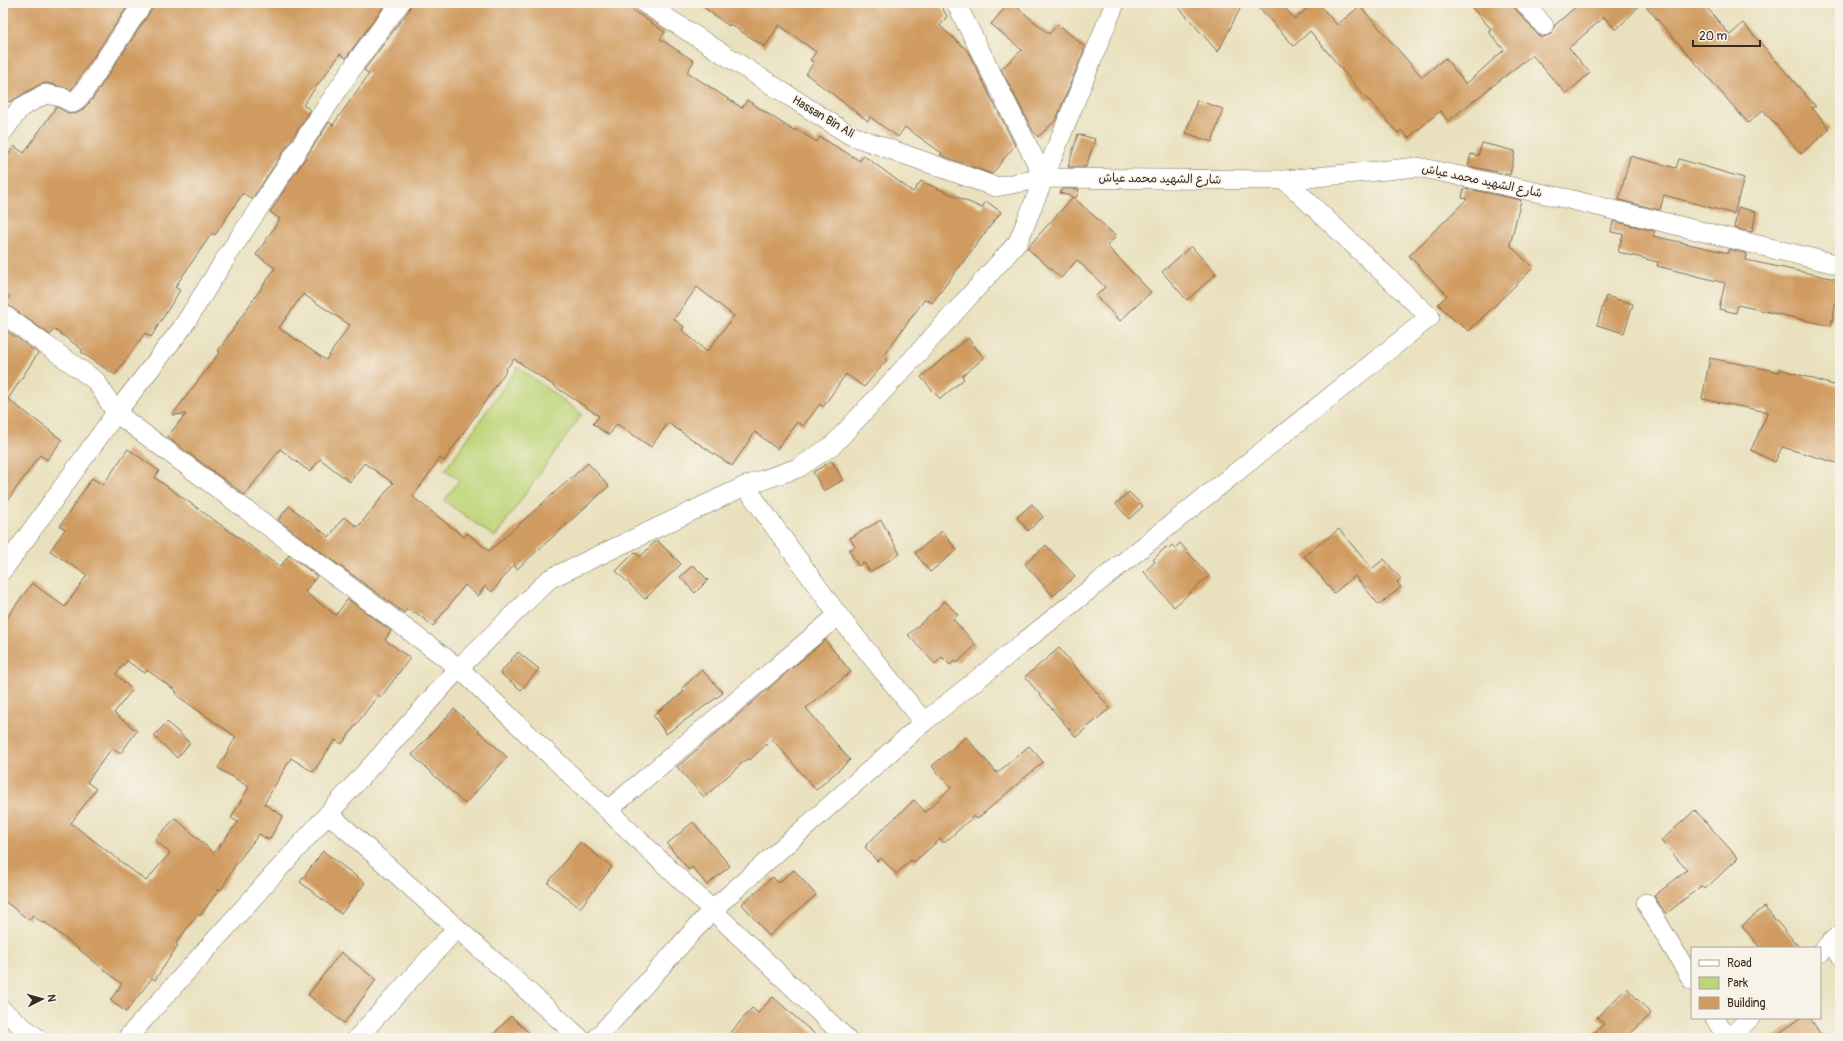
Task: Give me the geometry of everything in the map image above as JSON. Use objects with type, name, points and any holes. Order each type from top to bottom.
[{"type":"street","points":[[3,132],[20,108],[45,94],[61,97],[73,103],[83,93],[143,3]]},
{"type":"street","points":[[3,570],[116,413],[182,328],[227,256],[357,61],[400,3]]},
{"type":"street","name":"Hassan Bin Ali","points":[[644,3],[850,136],[996,187],[1044,178]]},
{"type":"street","points":[[956,3],[1044,178]]},
{"type":"street","points":[[127,1038],[459,668],[549,579],[745,486],[798,468],[833,445],[1018,242],[1115,3]]},
{"type":"street","points":[[1526,3],[1544,26]]},
{"type":"street","name":"شارع الشهيد محمد عياش","points":[[1044,178],[1285,180],[1418,167],[1564,198],[1840,265]]},
{"type":"street","points":[[597,1038],[712,910],[924,722],[1430,317],[1285,180]]},
{"type":"street","points":[[3,314],[96,380],[116,413],[459,668],[846,1038]]},
{"type":"street","points":[[745,486],[838,615],[924,722]]},
{"type":"street","points":[[608,810],[838,615]]},
{"type":"street","points":[[329,814],[580,1038]]},
{"type":"street","points":[[1646,903],[1691,978]]},
{"type":"street","points":[[357,1038],[457,928]]},
{"type":"street","points":[[3,1011],[37,1038]]},
{"type":"street","points":[[1715,1019],[1728,1038],[1749,1019]]},
{"type":"green space","points":[[518,367],[582,414],[495,537],[444,501],[459,480],[445,470]]},
{"type":"building","points":[[3,3],[130,3],[71,90],[47,83],[40,84],[12,101],[3,102]]},
{"type":"building","points":[[154,3],[386,3],[346,58],[340,54],[303,105],[311,110],[252,199],[243,193],[215,235],[212,233],[175,287],[180,290],[151,337],[145,333],[115,375],[81,352],[83,350],[54,329],[50,335],[5,303],[10,296],[3,290],[3,163],[14,146],[24,153],[56,107],[68,113],[75,114],[81,111],[91,101],[152,9]]},
{"type":"building","points":[[411,3],[622,3],[665,32],[660,39],[694,61],[687,72],[742,108],[747,100],[794,131],[795,129],[817,142],[820,137],[860,161],[863,155],[913,192],[921,181],[982,208],[986,201],[1001,212],[932,303],[925,299],[883,356],[887,360],[864,387],[846,374],[823,407],[820,404],[803,426],[797,422],[777,449],[755,432],[732,466],[668,423],[651,447],[617,424],[609,435],[593,424],[599,416],[514,359],[444,461],[440,458],[413,497],[464,537],[467,533],[489,551],[588,463],[609,486],[517,569],[514,565],[492,592],[485,586],[478,596],[465,585],[433,626],[415,612],[414,614],[407,609],[404,613],[278,520],[289,506],[329,537],[344,517],[358,527],[393,483],[364,463],[350,482],[320,459],[310,472],[280,449],[245,495],[167,437],[186,414],[172,415],[220,352],[218,351],[275,268],[256,255],[280,219],[270,212],[329,122],[333,125],[369,74],[364,70],[409,10]],"holes":[[[697,287],[734,316],[707,352],[682,330],[684,327],[674,319]],[[303,294],[350,325],[326,360],[279,328]]]},
{"type":"building","points":[[698,3],[939,3],[947,16],[940,26],[967,50],[1015,145],[992,174],[940,155],[942,153],[905,127],[898,137],[870,117],[868,121],[806,74],[814,62],[810,60],[816,52],[779,25],[765,47],[730,24],[729,26]]},
{"type":"building","points":[[1009,3],[1012,3],[1049,34],[1058,24],[1085,47],[1056,120],[1038,137],[1033,131],[1001,69],[1022,50],[991,24]]},
{"type":"building","points":[[1175,3],[1243,3],[1218,52]]},
{"type":"building","points":[[1255,3],[1280,3],[1295,19],[1313,3],[1318,3],[1337,25],[1360,6],[1422,77],[1445,58],[1466,84],[1504,50],[1488,31],[1491,29],[1468,3],[1510,3],[1541,38],[1551,34],[1555,25],[1580,3],[1642,3],[1616,30],[1604,17],[1569,48],[1590,73],[1566,94],[1532,55],[1448,121],[1440,111],[1408,138],[1401,130],[1398,133],[1369,100],[1368,101],[1310,31],[1294,46]]},
{"type":"building","points":[[1643,3],[1703,3],[1730,35],[1743,23],[1816,107],[1811,107],[1830,129],[1801,154],[1763,110],[1748,123]]},
{"type":"building","points":[[1197,100],[1223,109],[1212,142],[1186,133]]},
{"type":"building","points":[[1078,134],[1095,139],[1086,167],[1068,167]]},
{"type":"building","points":[[1482,143],[1515,151],[1510,175],[1468,166],[1471,154],[1478,156]]},
{"type":"building","points":[[1630,156],[1676,168],[1679,159],[1744,178],[1734,214],[1664,195],[1660,210],[1619,200]]},
{"type":"building","points":[[1464,188],[1521,200],[1510,245],[1533,268],[1469,331],[1453,319],[1438,304],[1447,295],[1409,256],[1467,199],[1462,198]]},
{"type":"building","points":[[1062,189],[1079,189],[1076,198],[1060,193]]},
{"type":"building","points":[[1073,197],[1116,236],[1107,246],[1151,292],[1120,321],[1096,296],[1105,287],[1077,260],[1061,278],[1027,248]]},
{"type":"building","points":[[1738,207],[1756,212],[1752,232],[1734,228]]},
{"type":"building","points":[[1613,221],[1655,231],[1653,236],[1728,253],[1729,249],[1747,254],[1746,260],[1840,280],[1831,326],[1738,305],[1736,313],[1719,309],[1725,283],[1657,266],[1658,262],[1618,252],[1623,234],[1611,232]]},
{"type":"building","points":[[1191,246],[1216,274],[1187,300],[1162,272]]},
{"type":"building","points":[[1606,296],[1633,304],[1624,333],[1597,325]]},
{"type":"building","points":[[3,328],[38,353],[8,399],[62,440],[47,460],[40,455],[3,507]]},
{"type":"building","points":[[968,338],[984,358],[962,376],[964,379],[940,399],[921,377]]},
{"type":"building","points":[[1710,358],[1780,372],[1780,369],[1840,387],[1840,464],[1782,447],[1775,462],[1751,450],[1768,412],[1702,399]]},
{"type":"building","points":[[128,449],[159,471],[155,478],[280,567],[289,555],[317,576],[305,592],[336,615],[348,599],[391,631],[385,640],[410,658],[381,697],[378,695],[342,744],[335,740],[313,772],[291,758],[264,804],[283,816],[269,840],[259,834],[234,867],[221,890],[219,889],[200,916],[198,914],[176,943],[178,945],[155,980],[152,978],[126,1012],[110,1000],[122,984],[45,922],[44,924],[33,915],[29,920],[3,900],[3,623],[32,583],[65,607],[87,575],[50,551],[65,529],[60,526],[92,478],[103,485]],"holes":[[[127,661],[145,673],[147,670],[176,691],[176,695],[236,737],[218,768],[249,787],[231,818],[238,822],[214,853],[175,818],[155,840],[170,853],[146,881],[71,823],[96,789],[87,782],[112,748],[120,754],[137,731],[114,713],[132,690],[116,674]]]},
{"type":"building","points":[[832,461],[843,480],[824,491],[813,472]]},
{"type":"building","points":[[1129,492],[1143,506],[1129,519],[1116,504]]},
{"type":"building","points":[[1032,504],[1043,517],[1028,531],[1017,517]]},
{"type":"building","points":[[881,520],[900,554],[870,572],[864,563],[858,566],[849,550],[855,547],[850,538]]},
{"type":"building","points":[[1339,529],[1372,569],[1384,559],[1401,579],[1397,582],[1401,587],[1379,605],[1355,576],[1334,593],[1304,556]]},
{"type":"building","points":[[942,531],[957,550],[930,572],[915,553]]},
{"type":"building","points":[[657,540],[681,564],[645,599],[616,571],[635,552],[640,557]]},
{"type":"building","points":[[1180,543],[1209,576],[1174,607],[1144,572],[1155,562],[1153,560],[1166,547],[1168,549],[1172,545],[1175,548]]},
{"type":"building","points":[[1046,545],[1075,576],[1053,596],[1025,564]]},
{"type":"building","points":[[693,565],[708,580],[695,593],[680,577]]},
{"type":"building","points":[[945,601],[958,615],[953,619],[976,645],[957,663],[955,660],[950,665],[942,657],[935,664],[908,635]]},
{"type":"building","points":[[825,640],[851,672],[806,708],[850,760],[816,790],[772,739],[750,760],[748,758],[704,797],[677,767]]},
{"type":"building","points":[[1059,648],[1110,708],[1076,737],[1025,677]]},
{"type":"building","points":[[518,652],[539,669],[521,690],[500,673]]},
{"type":"building","points":[[702,670],[723,693],[666,734],[653,715],[684,692],[681,689]]},
{"type":"building","points":[[454,709],[507,757],[465,804],[412,755]]},
{"type":"building","points":[[167,722],[190,743],[177,758],[154,736]]},
{"type":"building","points":[[966,737],[997,773],[1029,746],[1043,762],[977,819],[974,816],[944,843],[940,839],[914,862],[911,860],[896,874],[881,858],[877,861],[865,847],[867,846],[866,845],[914,800],[925,812],[951,788],[932,766]]},
{"type":"building","points":[[1695,810],[1738,858],[1705,889],[1701,886],[1666,914],[1654,896],[1687,870],[1661,841]]},
{"type":"building","points":[[693,822],[730,866],[707,885],[692,867],[689,870],[667,844]]},
{"type":"building","points":[[580,842],[612,867],[580,908],[548,883]]},
{"type":"building","points":[[323,851],[365,883],[341,914],[300,882]]},
{"type":"building","points":[[794,870],[816,895],[769,936],[742,904],[773,877],[778,883]]},
{"type":"building","points":[[1764,907],[1799,947],[1759,947],[1742,926]]},
{"type":"building","points":[[341,952],[376,980],[344,1023],[308,995]]},
{"type":"building","points":[[1627,988],[1651,1014],[1626,1038],[1588,1038],[1604,1024],[1597,1017]]},
{"type":"building","points":[[773,997],[819,1038],[726,1038],[752,1008],[758,1013]]},
{"type":"building","points":[[511,1016],[534,1038],[490,1038]]},
{"type":"building","points":[[1800,1019],[1811,1019],[1823,1038],[1772,1038]]}]
